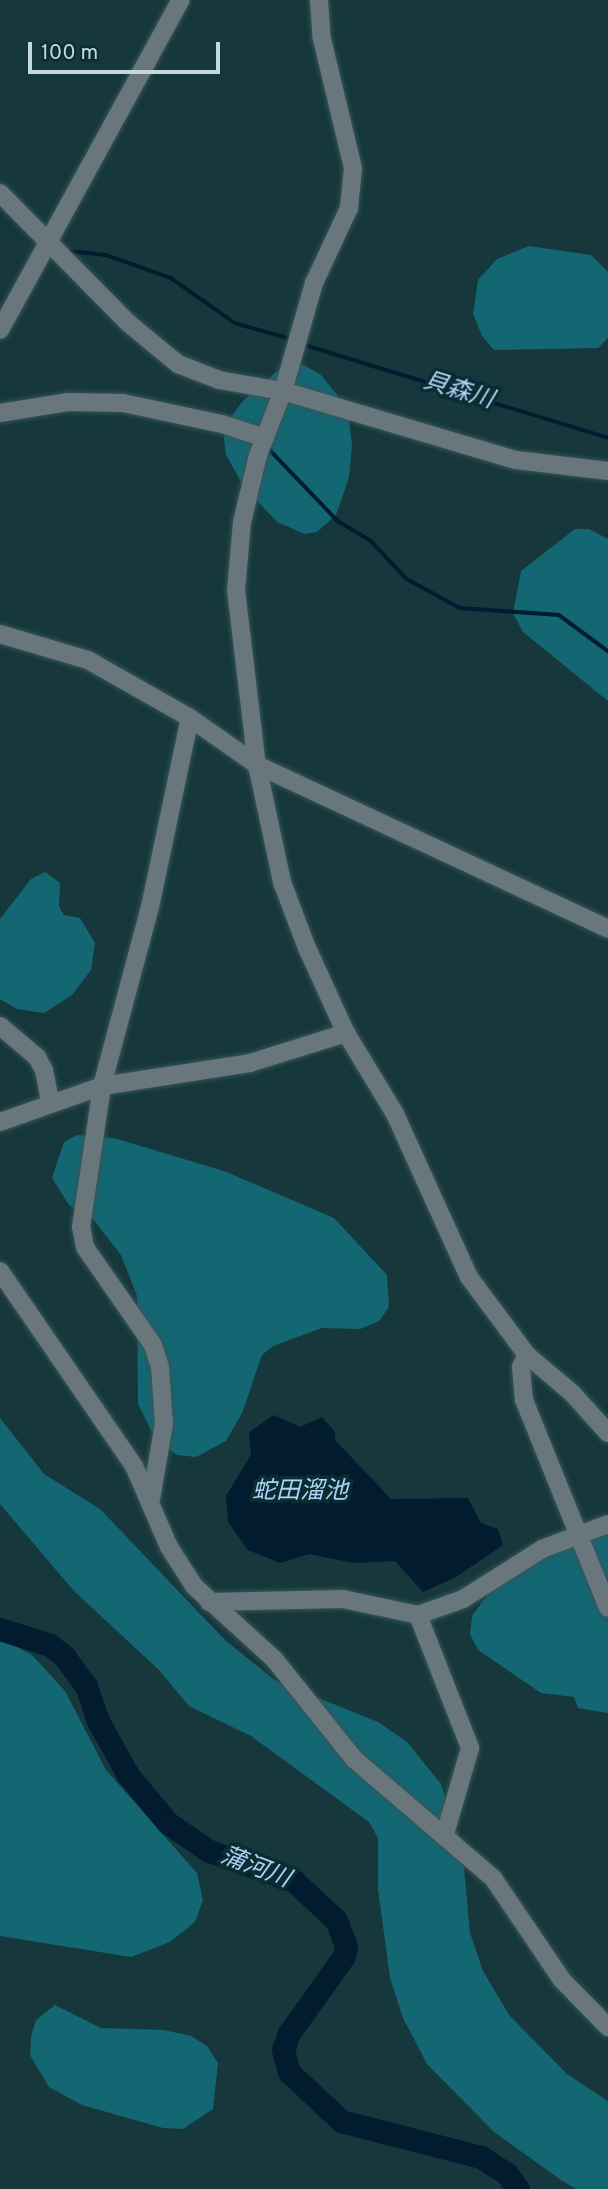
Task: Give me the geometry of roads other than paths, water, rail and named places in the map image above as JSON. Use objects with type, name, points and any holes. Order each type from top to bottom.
[{"type":"street","points":[[0,330],[181,0]]},
{"type":"street","points":[[319,0],[322,39],[353,168],[349,208],[314,284],[284,391],[265,438],[235,561],[257,765],[282,882],[346,1033],[395,1114],[469,1277],[527,1355],[572,1393],[608,1433]]},
{"type":"street","points":[[0,193],[127,322],[177,364],[219,380],[284,391],[516,460],[608,471]]},
{"type":"street","points":[[0,413],[67,402],[123,403],[222,424],[265,438]]},
{"type":"street","points":[[0,634],[88,660],[190,718],[257,765],[608,929]]},
{"type":"street","points":[[151,1499],[164,1424],[160,1367],[153,1345],[85,1247],[80,1227],[102,1086],[150,908],[190,718]]},
{"type":"street","points":[[0,1026],[37,1057],[44,1070],[50,1101]]},
{"type":"street","points":[[0,1122],[50,1101],[102,1086],[250,1063],[346,1033]]},
{"type":"street","points":[[0,1271],[104,1420],[151,1499],[179,1566],[209,1602],[274,1659],[354,1759],[445,1834],[493,1878],[562,1980],[608,2027]]},
{"type":"street","points":[[527,1355],[521,1367],[524,1399],[608,1608]]},
{"type":"street","points":[[209,1602],[343,1599],[418,1615],[463,1599],[542,1549],[580,1537],[608,1524]]},
{"type":"street","points":[[418,1615],[470,1748],[445,1834]]},
{"type":"water","name":"蛇田溜池","points":[[274,1415],[300,1427],[322,1417],[335,1432],[335,1440],[391,1499],[468,1498],[481,1523],[498,1529],[503,1545],[456,1577],[423,1592],[395,1561],[354,1563],[309,1554],[280,1563],[248,1550],[228,1522],[226,1496],[251,1455],[249,1432]]},
{"type":"waterway","name":"貝森川","points":[[69,251],[106,255],[171,278],[235,323],[291,339]]},
{"type":"waterway","name":"貝森川","points":[[308,346],[608,438]]},
{"type":"waterway","points":[[267,447],[338,521],[371,541],[407,579],[460,608],[559,615],[608,651]]},
{"type":"waterway","name":"蒲河川","points":[[0,1629],[50,1645],[64,1656],[86,1686],[98,1721],[128,1775],[168,1823],[209,1851],[294,1881],[336,1920],[346,1946],[344,1956],[289,2033],[283,2050],[289,2072],[341,2121],[481,2157],[507,2174],[518,2189]]}]
